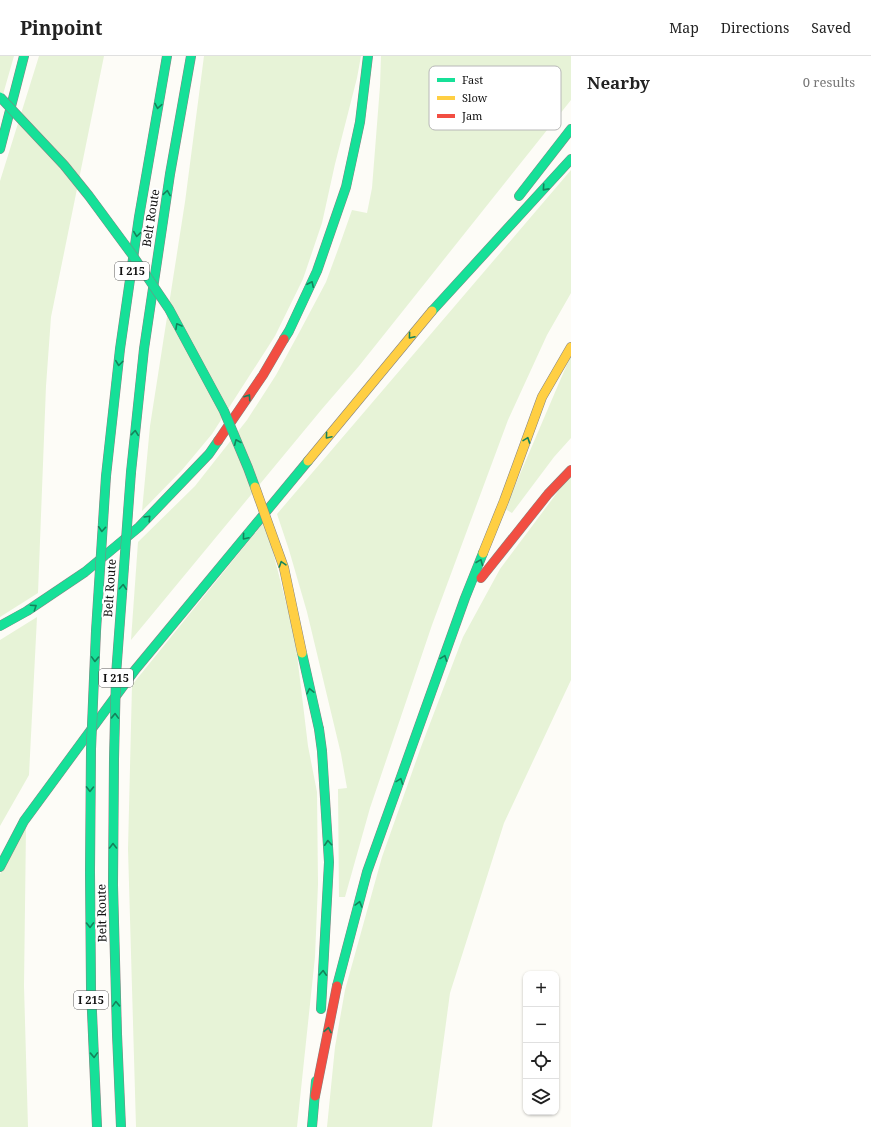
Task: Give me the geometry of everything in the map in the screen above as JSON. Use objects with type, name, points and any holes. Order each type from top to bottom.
[{"type":"highway","points":[[0,149],[24,56]]},
{"type":"highway","name":"Belt Route","points":[[97,1127],[91,989],[91,749],[96,631],[106,476],[120,349],[138,224],[167,56]]},
{"type":"highway","name":"Belt Route","points":[[121,1127],[113,885],[116,675],[131,472],[144,349],[170,174],[191,56]]},
{"type":"highway","points":[[0,626],[27,611],[85,572],[139,527],[209,454],[263,375],[289,330],[317,271],[346,187],[360,122],[368,56]]},
{"type":"highway","points":[[0,97],[64,165],[89,196],[131,253],[169,309],[224,411],[248,468],[284,568],[319,729],[322,751],[329,862],[320,1025],[312,1127]]},
{"type":"highway","points":[[513,204],[571,129]]},
{"type":"highway","points":[[422,322],[571,159]]},
{"type":"highway","points":[[0,867],[24,821],[135,670],[422,322],[489,235]]},
{"type":"highway","points":[[315,1096],[338,980],[367,872],[465,598],[504,501],[542,397],[571,347]]},
{"type":"highway","points":[[465,598],[548,494],[571,470]]},
{"type":"green space","points":[[0,56],[14,56],[0,105]]},
{"type":"green space","points":[[39,56],[104,56],[51,317],[46,386],[38,593],[0,617],[0,181]]},
{"type":"green space","points":[[204,56],[361,56],[322,223],[303,279],[275,336],[212,434],[182,470],[142,511],[150,426],[185,202]]},
{"type":"green space","points":[[381,56],[571,56],[571,100],[561,113],[561,66],[429,66],[429,130],[547,130],[359,366],[131,640],[138,542],[195,486],[247,420],[276,375],[326,282],[352,210],[367,213],[372,188]]},
{"type":"green space","points":[[571,170],[571,293],[547,335],[508,420],[432,625],[370,808],[345,897],[339,897],[338,789],[347,788],[341,754],[307,612],[277,514]]},
{"type":"green space","points":[[571,355],[571,438],[554,457],[512,513],[505,509]]},
{"type":"green space","points":[[571,474],[571,680],[504,823],[450,993],[432,1127],[327,1127],[335,1047],[345,990],[382,857],[421,747],[463,637],[500,569]]},
{"type":"green space","points":[[265,521],[295,638],[308,746],[317,792],[318,884],[315,957],[297,1127],[136,1127],[128,849],[132,685]]},
{"type":"green space","points":[[37,617],[29,775],[0,826],[0,640]]},
{"type":"green space","points":[[26,827],[24,986],[28,1127],[0,1127],[0,874]]},
{"type":"traffic: fast","points":[[0,149],[24,56]]},
{"type":"traffic: fast","points":[[106,476],[120,349],[139,217],[167,56]]},
{"type":"traffic: fast","points":[[131,472],[144,349],[170,174],[191,56]]},
{"type":"traffic: fast","points":[[284,339],[317,271],[346,187],[360,122],[368,56]]},
{"type":"traffic: fast","points":[[0,97],[64,165],[89,196],[131,253],[169,309],[224,411],[255,487]]},
{"type":"traffic: fast","points":[[519,196],[571,129]]},
{"type":"traffic: fast","points":[[432,311],[571,159]]},
{"type":"traffic: fast","points":[[0,626],[27,611],[85,572],[139,527],[209,454],[218,441]]},
{"type":"traffic: fast","points":[[0,867],[24,821],[135,670],[308,461]]},
{"type":"traffic: fast","points":[[113,885],[116,675],[131,472]]},
{"type":"traffic: fast","points":[[90,872],[91,749],[96,631],[106,476]]},
{"type":"traffic: fast","points":[[337,986],[367,872],[465,598],[483,553]]},
{"type":"traffic: fast","points":[[302,653],[319,729]]},
{"type":"traffic: fast","points":[[319,729],[322,751],[329,862],[321,1009]]},
{"type":"traffic: fast","points":[[90,872],[91,989],[97,1127]]},
{"type":"traffic: fast","points":[[113,885],[121,1127]]},
{"type":"traffic: fast","points":[[312,1127],[316,1081]]},
{"type":"traffic: slow","points":[[308,461],[432,311]]},
{"type":"traffic: slow","points":[[483,553],[504,501],[542,397],[571,347]]},
{"type":"traffic: slow","points":[[255,487],[284,568],[302,653]]},
{"type":"traffic: jam","points":[[218,441],[263,375],[284,339]]},
{"type":"traffic: jam","points":[[481,578],[548,494],[571,470]]},
{"type":"traffic: jam","points":[[315,1096],[337,986]]}]
